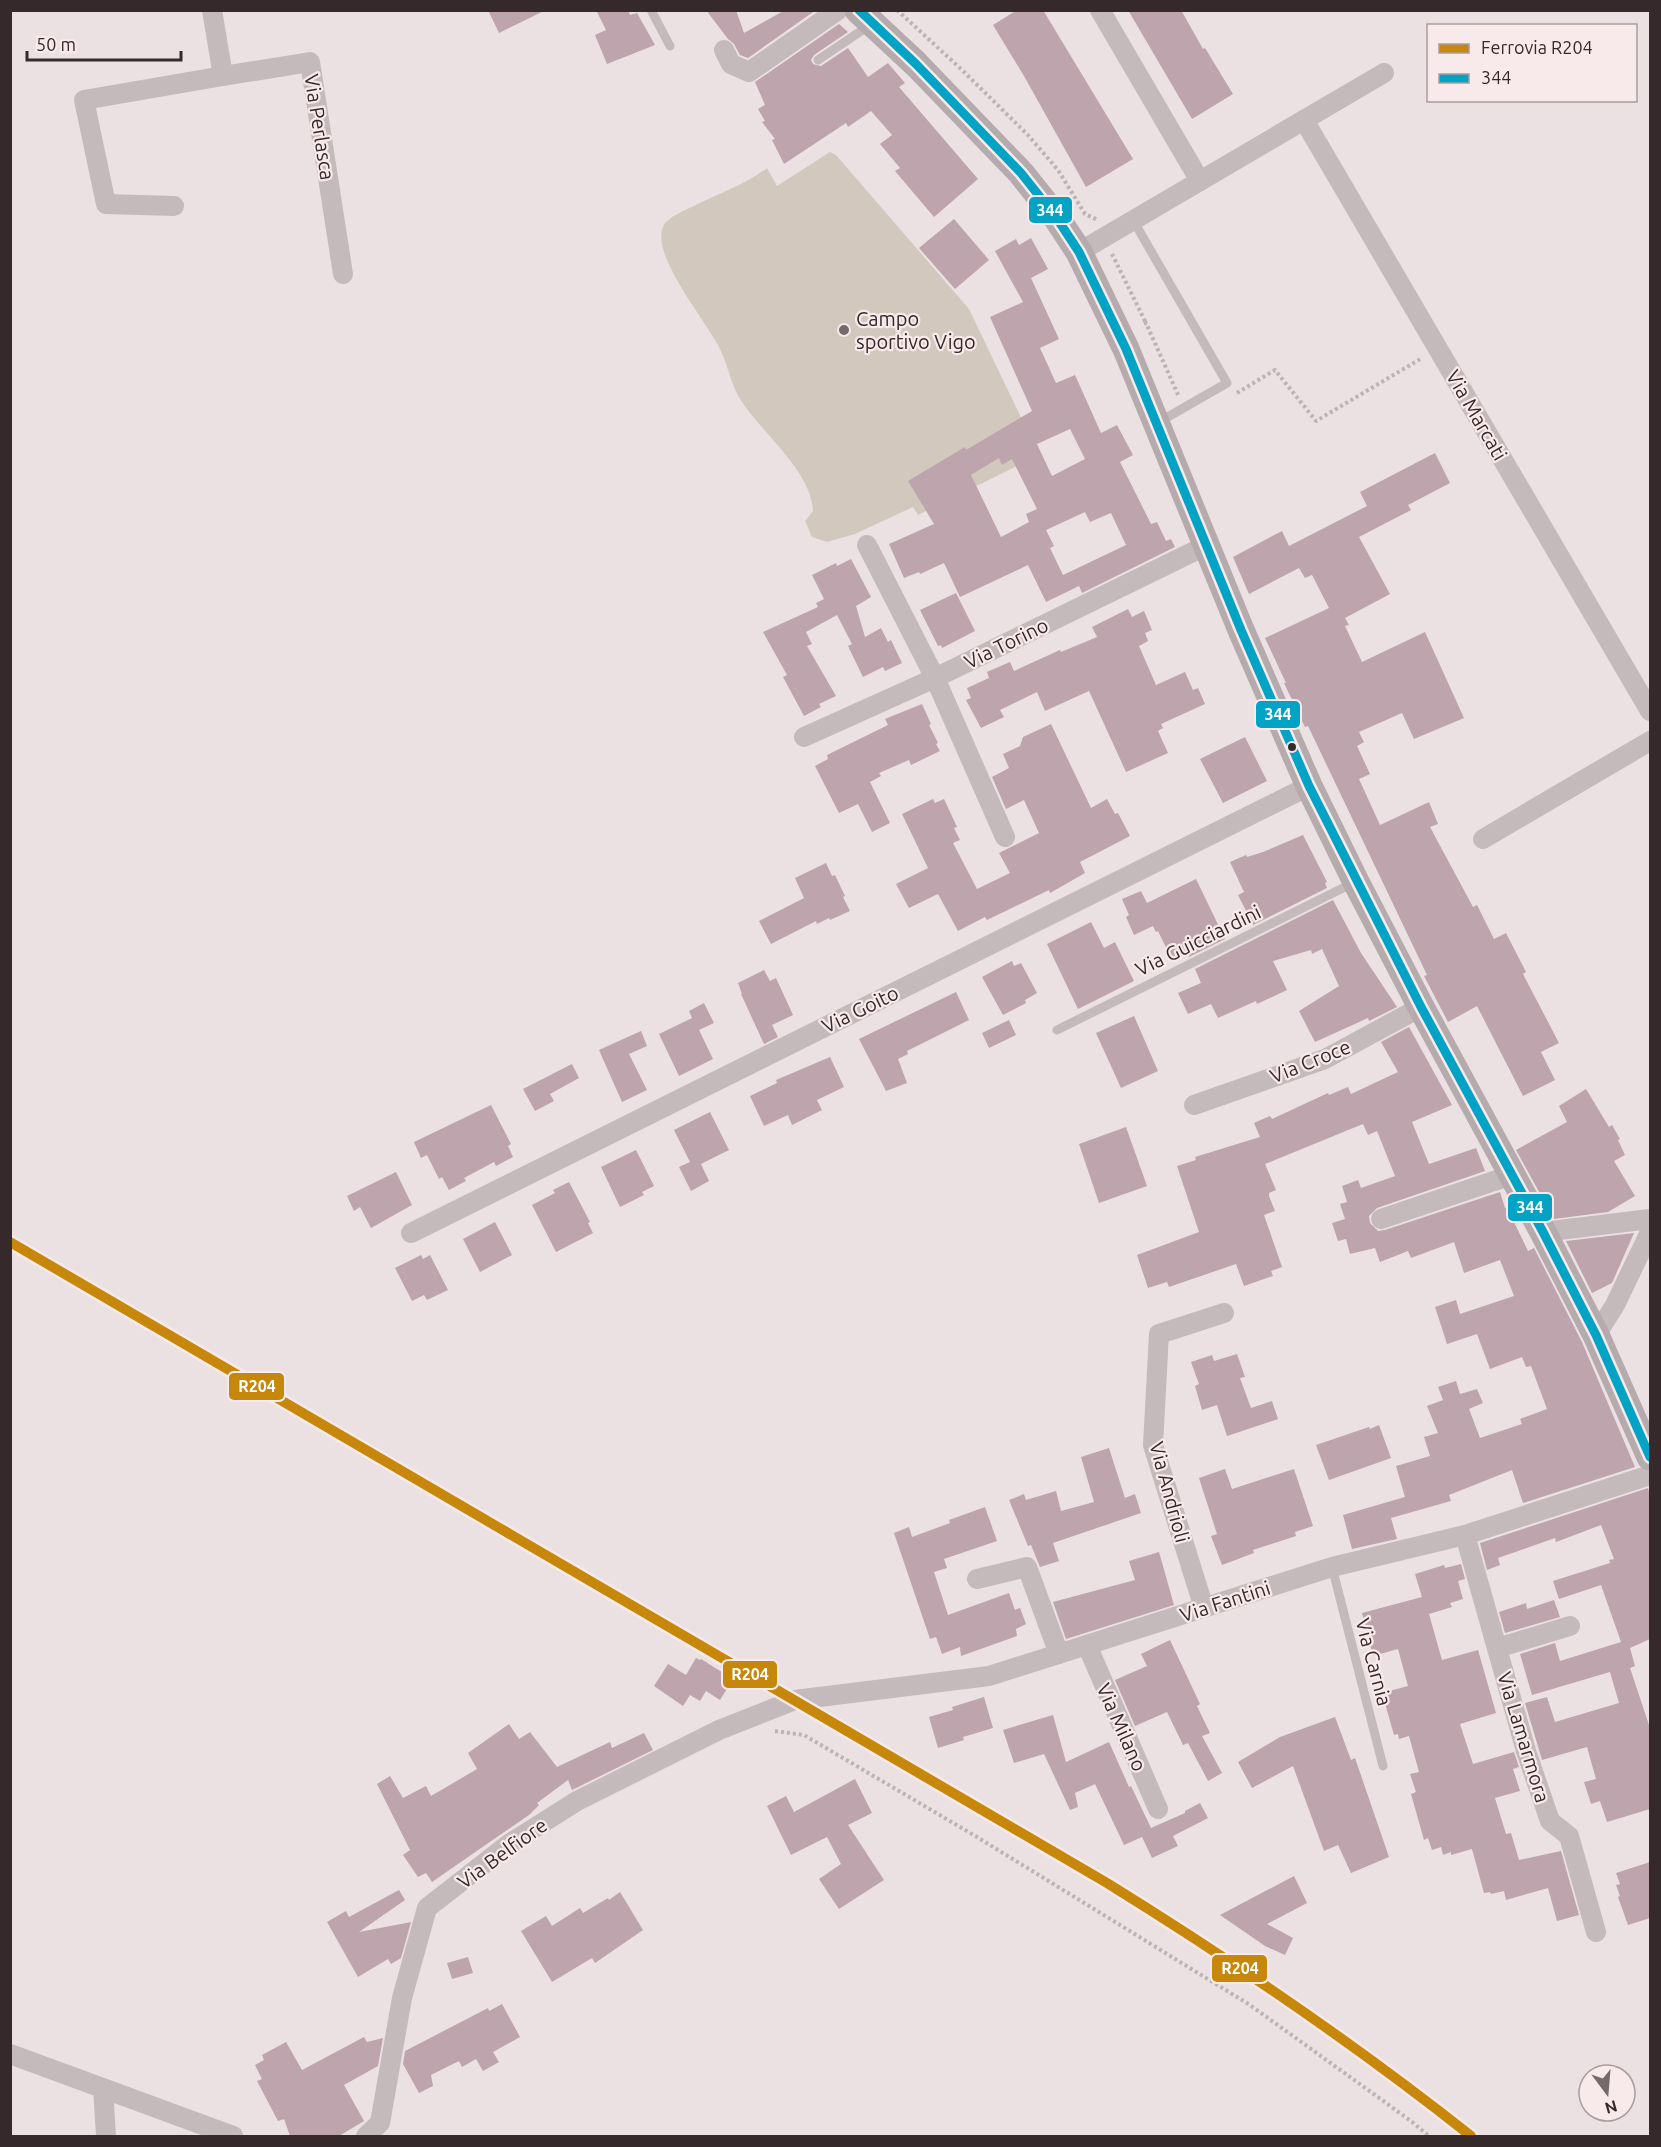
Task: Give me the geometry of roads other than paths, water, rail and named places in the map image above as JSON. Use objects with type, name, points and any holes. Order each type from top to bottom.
[{"type":"main road","points":[[865,17],[952,101],[1021,173],[1056,217],[1079,252],[1113,321],[1205,546],[1309,786],[1420,1007],[1543,1232],[1596,1335],[1650,1457]]},
{"type":"street","points":[[174,206],[106,204],[84,100],[224,76],[212,10]]},
{"type":"street","points":[[724,50],[731,64],[749,72],[838,10]]},
{"type":"street","points":[[1100,10],[1200,181]]},
{"type":"street","name":"Via Perlasca","points":[[224,76],[310,62],[343,274]]},
{"type":"street","points":[[1079,252],[1384,73]]},
{"type":"street","name":"Via Marcati","points":[[1304,120],[1431,353],[1650,711]]},
{"type":"street","points":[[867,545],[935,678],[1005,837]]},
{"type":"street","name":"Via Torino","points":[[804,737],[935,678],[1205,546]]},
{"type":"street","points":[[1483,839],[1650,741]]},
{"type":"street","name":"Via Goito","points":[[411,1233],[1309,786]]},
{"type":"street","name":"Via Croce","points":[[1194,1105],[1325,1059],[1420,1007]]},
{"type":"street","points":[[1381,1219],[1512,1175]]},
{"type":"street","points":[[1543,1232],[1650,1219]]},
{"type":"street","points":[[1596,1335],[1615,1305],[1650,1232]]},
{"type":"street","name":"Via Andrioli","points":[[1204,1608],[1153,1445],[1159,1334],[1224,1313]]},
{"type":"street","name":"Via Fantini","points":[[795,1700],[989,1676],[1332,1567],[1465,1535],[1650,1475]]},
{"type":"street","name":"Via Lamarmora","points":[[1465,1535],[1530,1761],[1551,1821],[1569,1836],[1596,1932]]},
{"type":"street","points":[[977,1579],[1027,1567],[1059,1654]]},
{"type":"street","points":[[1497,1648],[1570,1626]]},
{"type":"street","name":"Via Milano","points":[[1087,1646],[1158,1809]]},
{"type":"street","name":"Via Belfiore","points":[[366,2136],[380,2123],[402,1998],[428,1908],[509,1844],[577,1801],[719,1730],[795,1700]]},
{"type":"street","points":[[10,2054],[233,2136]]},
{"type":"street","points":[[102,2088],[106,2136]]},
{"type":"lane","points":[[651,10],[670,46]]},
{"type":"lane","points":[[818,60],[865,17]]},
{"type":"lane","points":[[1133,220],[1227,383],[1156,423]]},
{"type":"lane","name":"Via Guicciardini","points":[[1057,1030],[1356,882]]},
{"type":"lane","name":"Via Carnia","points":[[1332,1567],[1383,1766]]},
{"type":"rail line","name":"R204","points":[[10,1242],[1107,1883],[1201,1942],[1293,2004],[1471,2136]]},
{"type":"place","name":"Campo sportivo Vigo","points":[[844,330]]}]
